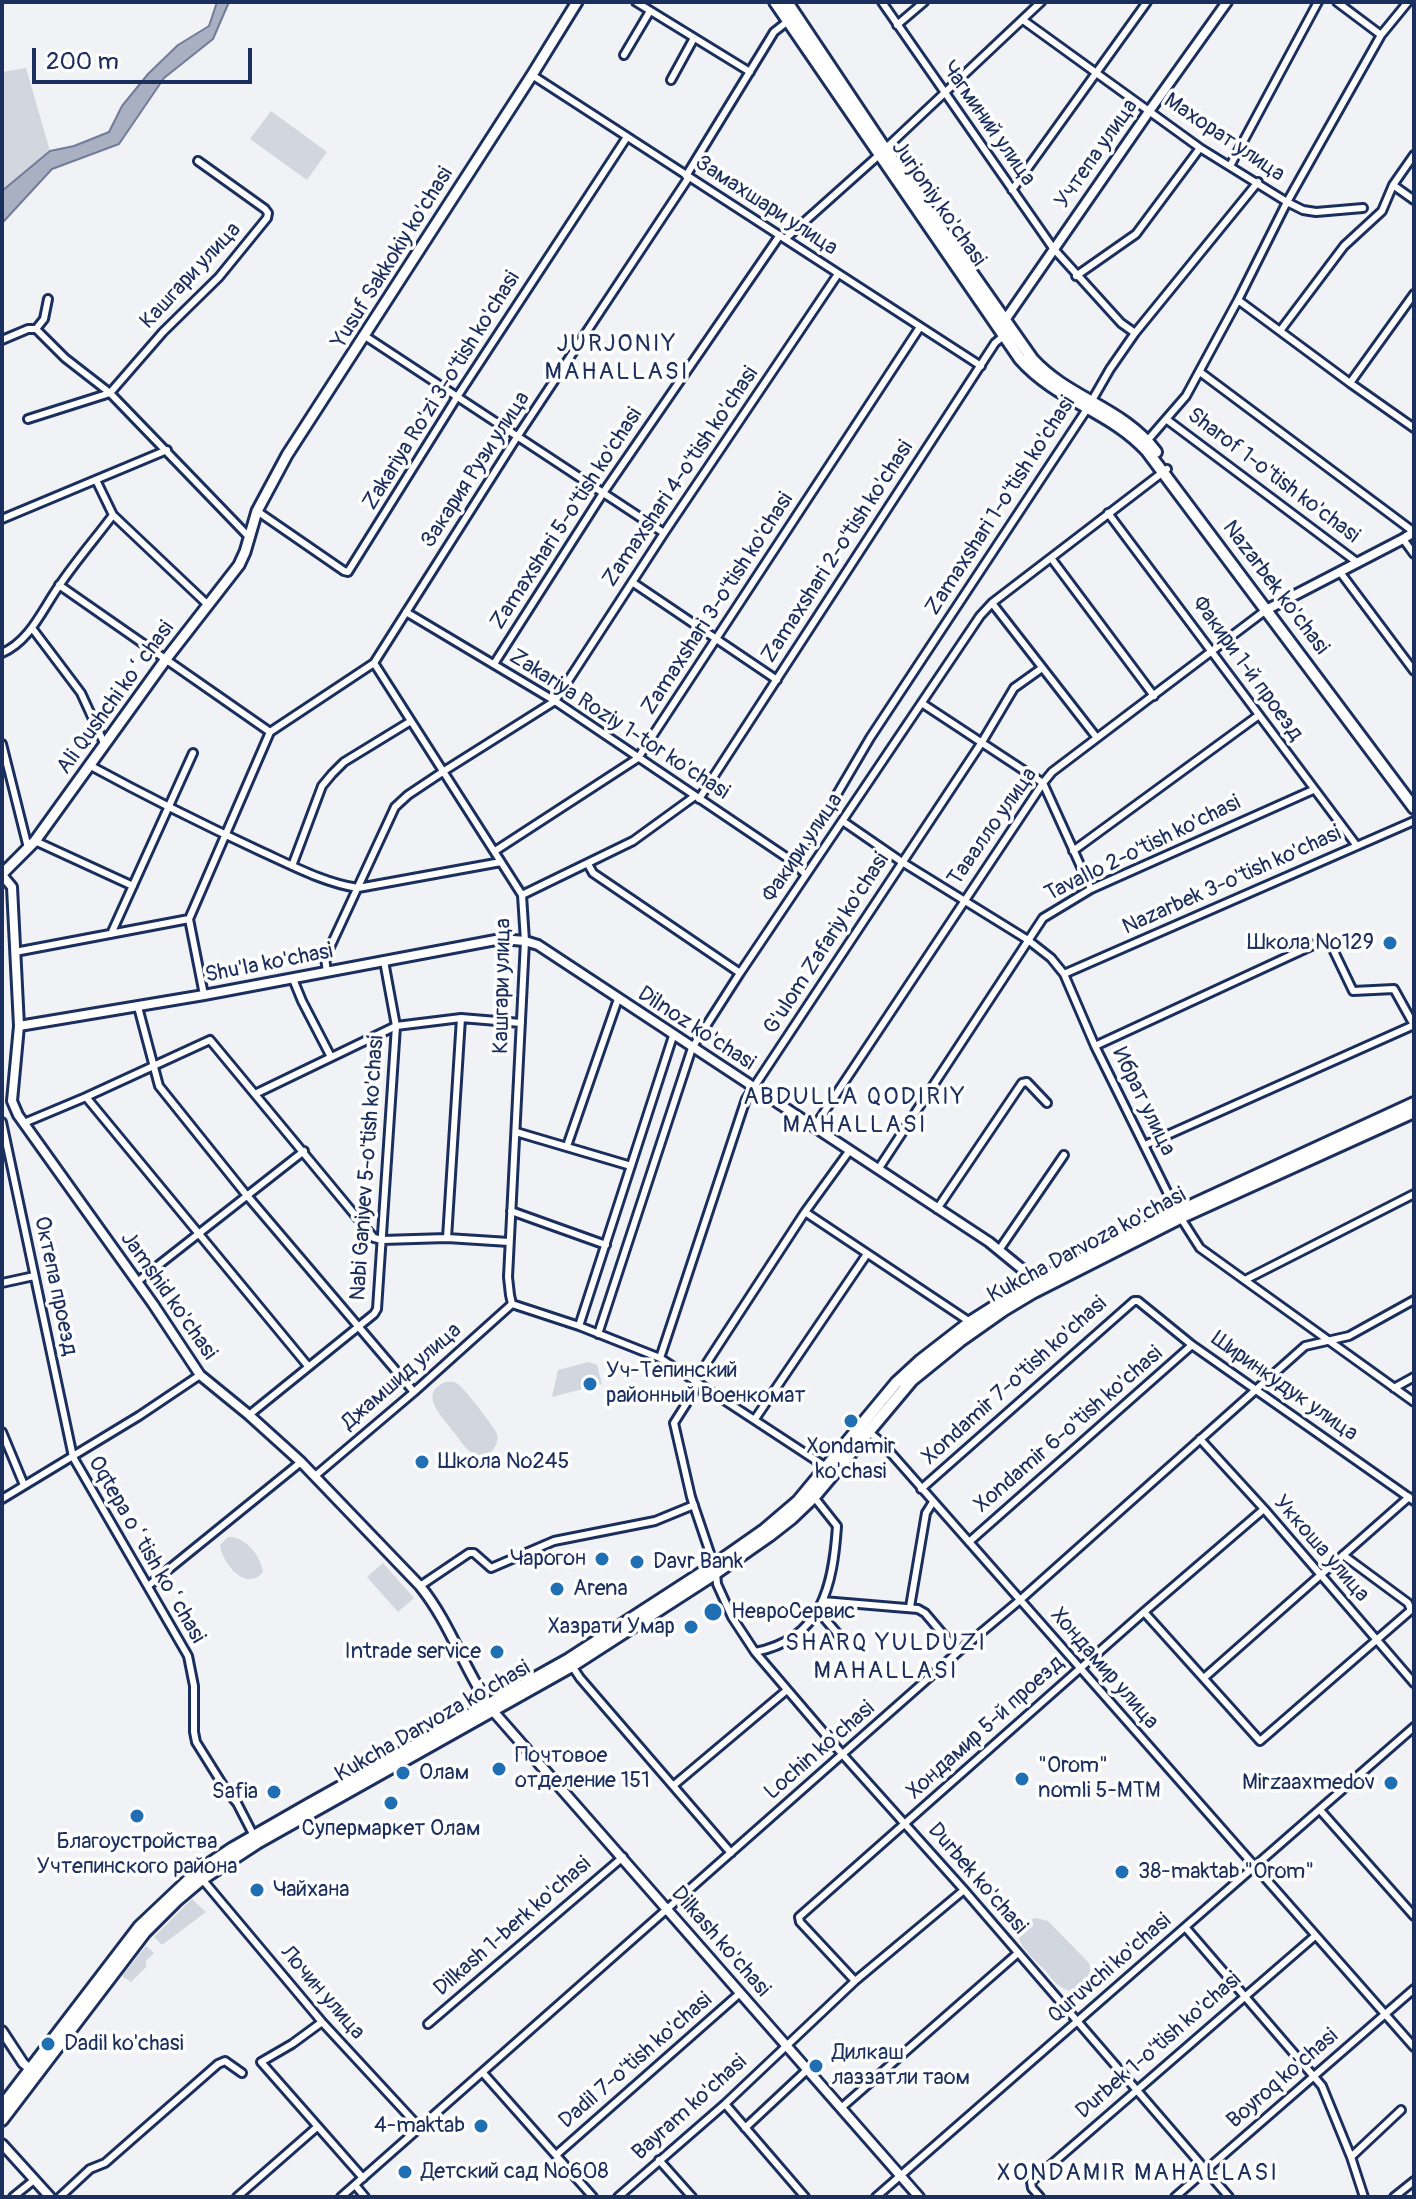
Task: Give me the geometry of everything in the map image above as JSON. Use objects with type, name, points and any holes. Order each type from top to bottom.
[{"type":"main road","name":"Yusuf Sakkokiy ko'chasi","points":[[249,537],[257,511],[287,455],[577,2]]},
{"type":"main road","name":"Jurjoniy ko'chasi","points":[[775,2],[1005,328],[1020,359],[1042,381],[1089,405]]},
{"type":"main road","name":"Jurjoniy ko'chasi","points":[[787,2],[882,152]]},
{"type":"main road","name":"Nazarbek ko'chasi","points":[[1089,405],[1144,443],[1414,796]]},
{"type":"main road","name":"Ali Qushchi koʻchasi","points":[[2,874],[31,844],[239,565],[249,537]]},
{"type":"main road","name":"Nazarbek ko'chasi","points":[[1269,608],[1414,808]]},
{"type":"main road","name":"Kukcha Darvoza ko'chasi","points":[[2,2106],[145,1932],[199,1876],[255,1839],[571,1662],[780,1528],[814,1497],[906,1373],[970,1322],[1178,1215],[1414,1103]]},
{"type":"main road","name":"Kukcha Darvoza ko'chasi","points":[[1178,1215],[1414,1112]]},
{"type":"main road","name":"Kukcha Darvoza ko'chasi","points":[[715,1569],[787,1512],[826,1467],[928,1366],[1032,1288]]},
{"type":"main road","name":"Kukcha Darvoza ko'chasi","points":[[2,2120],[33,2071]]},
{"type":"street","points":[[636,2],[750,72]]},
{"type":"street","name":"Чагминий улица","points":[[882,2],[1053,248],[1121,323],[1135,333]]},
{"type":"street","points":[[897,25],[924,2]]},
{"type":"street","name":"Zamaxshari 5-o'tish ko'chasi","points":[[494,664],[603,493],[782,237],[882,152],[1041,2]]},
{"type":"street","points":[[1012,190],[1147,2]]},
{"type":"street","name":"Учтепа улица","points":[[1005,328],[1053,248],[1227,2]]},
{"type":"street","points":[[1230,166],[1318,2]]},
{"type":"street","points":[[1337,2],[1381,35]]},
{"type":"street","name":"Махорат улица","points":[[1144,443],[1186,396],[1287,202],[1381,35],[1408,2]]},
{"type":"street","points":[[624,55],[650,11]]},
{"type":"street","name":"Махорат улица","points":[[1023,20],[1200,148],[1287,202],[1316,212],[1363,208]]},
{"type":"street","name":"Закария Рузи улица","points":[[374,663],[688,176],[774,32],[788,21]]},
{"type":"street","points":[[671,80],[694,38]]},
{"type":"street","name":"Замахшари улица","points":[[532,75],[981,366]]},
{"type":"street","name":"Zakariya Ro'zi 3-o'tish ko'chasi","points":[[257,511],[348,572],[457,397],[627,137]]},
{"type":"street","points":[[1076,276],[1136,234],[1200,148]]},
{"type":"street","points":[[1280,331],[1344,246],[1382,211],[1393,185],[1414,155]]},
{"type":"street","name":"Кашгари улица","points":[[110,393],[163,332],[219,277],[267,218],[265,209],[198,161]]},
{"type":"street","name":"Zamaxshari 1-o'tish ko'chasi","points":[[792,861],[1110,369],[1135,333],[1258,182]]},
{"type":"street","points":[[1393,185],[1414,200]]},
{"type":"street","name":"Zamaxshari 4-o'tish ko'chasi","points":[[555,701],[838,274]]},
{"type":"street","points":[[1350,383],[1414,294]]},
{"type":"street","points":[[36,329],[44,319],[48,299]]},
{"type":"street","points":[[1238,300],[1414,428]]},
{"type":"street","name":"Zamaxshari 3-o'tish ko'chasi","points":[[495,851],[638,758],[920,327]]},
{"type":"street","name":"Zamaxshari 2-o'tish ko'chasi","points":[[522,895],[633,841],[697,798],[1005,328]]},
{"type":"street","points":[[2,340],[28,329],[36,329],[65,358],[110,393],[249,537]]},
{"type":"street","points":[[365,336],[664,533]]},
{"type":"street","name":"Sharof 1-o'tish ko'chasi","points":[[1200,372],[1414,532]]},
{"type":"street","points":[[28,419],[110,393]]},
{"type":"street","name":"Sharof 1-o'tish ko'chasi","points":[[1166,419],[1358,563]]},
{"type":"street","points":[[2,519],[167,450]]},
{"type":"street","name":"Факири улица","points":[[598,1334],[692,1048],[740,973],[980,616],[992,603],[1165,470]]},
{"type":"street","points":[[96,480],[113,515],[208,605]]},
{"type":"street","name":"Факири 1-й проезд","points":[[1108,513],[1357,846]]},
{"type":"street","points":[[2,653],[17,645],[32,628],[59,585],[113,515]]},
{"type":"street","points":[[1269,608],[1414,532]]},
{"type":"street","points":[[1403,539],[1414,554]]},
{"type":"street","points":[[1051,558],[1154,696]]},
{"type":"street","points":[[1340,572],[1414,671]]},
{"type":"street","points":[[632,582],[777,680]]},
{"type":"street","points":[[59,585],[270,732]]},
{"type":"street","points":[[992,603],[1097,738]]},
{"type":"street","name":"Тавалло улица","points":[[815,1126],[1052,772],[1269,608]]},
{"type":"street","name":"Zakariya Roziy 1-tor ko'chasi","points":[[406,612],[555,701],[792,861],[806,875]]},
{"type":"street","points":[[32,628],[81,693],[104,743]]},
{"type":"street","points":[[204,995],[189,919],[270,732],[374,663]]},
{"type":"street","name":"Кашгари улица","points":[[374,663],[522,895],[525,941],[508,1277],[512,1304]]},
{"type":"street","name":"G'ulom Zafariy ko'chasi","points":[[660,1358],[746,1099],[982,742],[1014,688],[1042,668]]},
{"type":"street","points":[[327,972],[325,958],[395,807],[444,771],[555,701]]},
{"type":"street","points":[[923,704],[1043,783],[1091,889]]},
{"type":"street","points":[[1073,851],[1259,715]]},
{"type":"street","points":[[292,866],[322,786],[344,762],[411,721]]},
{"type":"street","points":[[2,744],[31,844],[133,886]]},
{"type":"street","points":[[111,934],[193,753]]},
{"type":"street","points":[[89,765],[167,807],[292,866],[341,885],[358,888],[501,862]]},
{"type":"street","name":"Tavallo 2-o'tish ko'chasi","points":[[879,1168],[1043,918],[1091,889],[1313,790]]},
{"type":"street","name":"Nazarbek 3-o'tish ko'chasi","points":[[1064,974],[1414,821]]},
{"type":"street","name":"Ибрат улица","points":[[844,822],[1028,940],[1051,958],[1064,974],[1095,1046],[1178,1215],[1200,1248],[1414,1402]]},
{"type":"street","points":[[588,864],[593,873],[740,973]]},
{"type":"street","points":[[2,874],[12,887],[19,1026],[12,1101],[2,1108]]},
{"type":"street","points":[[15,952],[189,919]]},
{"type":"street","name":"Shu'la ko'chasi","points":[[19,1026],[138,1007],[501,939],[525,941]]},
{"type":"street","name":"Dilnoz ko'chasi","points":[[525,941],[538,945],[999,1250],[1022,1269],[1032,1288]]},
{"type":"street","points":[[1095,1046],[1322,941],[1330,943],[1353,991],[1394,989],[1414,1025],[1145,1145]]},
{"type":"street","name":"Nabi Ganiyev 5-o'tish ko'chasi","points":[[249,1415],[377,1309],[396,1026],[384,961]]},
{"type":"street","points":[[293,979],[331,1057]]},
{"type":"street","points":[[567,1146],[618,999]]},
{"type":"street","points":[[138,1007],[159,1086],[246,1195],[414,1392]]},
{"type":"street","points":[[255,1094],[396,1026],[461,1018],[521,1023]]},
{"type":"street","points":[[447,1238],[461,1018]]},
{"type":"street","points":[[579,1326],[673,1036]]},
{"type":"street","points":[[24,1123],[210,1040],[374,1238],[509,1242]]},
{"type":"street","points":[[937,1209],[1022,1083],[1027,1082],[1047,1103]]},
{"type":"street","points":[[86,1097],[308,1366]]},
{"type":"street","name":"Jamshid ko'chasi","points":[[12,1101],[24,1123],[200,1375],[301,1462],[420,1586],[434,1603],[491,1708]]},
{"type":"street","name":"Октепа проезд","points":[[2,1122],[73,1457]]},
{"type":"street","points":[[516,1132],[631,1166]]},
{"type":"street","name":"Durbek ko'chasi","points":[[850,1150],[805,1212],[695,1381],[695,1390],[676,1418],[674,1428],[717,1584],[732,1617],[755,1652],[1229,2197]]},
{"type":"street","points":[[137,1282],[304,1151]]},
{"type":"street","points":[[999,1250],[1064,1155]]},
{"type":"street","points":[[1245,1280],[1414,1194]]},
{"type":"street","points":[[511,1211],[606,1245]]},
{"type":"street","points":[[805,1212],[970,1322]]},
{"type":"street","points":[[755,1419],[867,1254]]},
{"type":"street","points":[[2,1283],[34,1276]]},
{"type":"street","name":"Lochin ko'chasi","points":[[341,2197],[1305,1346],[1349,1336],[1414,1300]]},
{"type":"street","name":"Ширинкудук улица","points":[[1134,1301],[1411,1499]]},
{"type":"street","name":"Xondamir 7-o'tish ko'chasi","points":[[921,1489],[1134,1301]]},
{"type":"street","points":[[512,1304],[660,1358],[826,1467]]},
{"type":"street","name":"Джамшид улица","points":[[315,1476],[512,1304]]},
{"type":"street","name":"Xondamir 6-o'tish ko'chasi","points":[[969,1542],[1192,1345]]},
{"type":"street","points":[[2,1499],[200,1375]]},
{"type":"street","points":[[1394,1388],[1414,1377]]},
{"type":"street","name":"Хондамир улица","points":[[864,1428],[882,1443],[1414,2047]]},
{"type":"street","points":[[2,1432],[24,1485]]},
{"type":"street","name":"Уккоша улица","points":[[1200,1439],[1414,1683]]},
{"type":"street","name":"Oqtepa oʻtish koʻchasi","points":[[73,1457],[188,1656],[194,1686],[196,1742],[237,1803],[255,1839]]},
{"type":"street","points":[[148,1586],[301,1462]]},
{"type":"street","points":[[755,1652],[768,1650],[789,1640],[819,1612],[830,1578],[837,1526],[814,1497]]},
{"type":"street","points":[[1205,1677],[1319,1574],[1411,1499]]},
{"type":"street","name":"Xondamir 7-o'tish ko'chasi","points":[[910,1607],[926,1513],[933,1502]]},
{"type":"street","points":[[420,1586],[469,1553],[474,1553],[491,1568],[554,1541],[655,1521],[694,1505]]},
{"type":"street","name":"Хондамир 5-й проезд","points":[[855,1981],[800,1922],[799,1917],[1264,1509]]},
{"type":"street","points":[[1144,1612],[1260,1741],[1411,1610],[1411,1606],[1343,1555]]},
{"type":"street","points":[[823,1601],[910,1607],[925,1613],[958,1652]]},
{"type":"street","points":[[819,1612],[848,1646]]},
{"type":"street","points":[[571,1662],[580,1678],[731,1853]]},
{"type":"street","points":[[674,1785],[787,1690]]},
{"type":"street","name":"Dilkash ko'chasi","points":[[491,1708],[919,2197]]},
{"type":"street","name":"Quruvchi ko'chasi","points":[[876,2197],[1414,1727]]},
{"type":"street","points":[[1320,1810],[1414,1916]]},
{"type":"street","name":"Dilkash 1-berk ko'chasi","points":[[428,2024],[623,1857]]},
{"type":"street","name":"Лочин улица","points":[[199,1876],[322,2022],[420,2128]]},
{"type":"street","name":"Bayram ko'chasi","points":[[618,2197],[725,2104],[855,1981],[964,1890]]},
{"type":"street","points":[[1185,1927],[1322,2086],[1364,2197]]},
{"type":"street","name":"Durbek 1-o'tish ko'chasi","points":[[1040,2197],[1030,2185],[1031,2182],[1315,1936]]},
{"type":"street","points":[[841,2108],[1018,1953]]},
{"type":"street","name":"Boyroq ko'chasi","points":[[1175,2197],[1414,1989]]},
{"type":"street","name":"Dadil 7-o'tish ko'chasi","points":[[556,2155],[740,1993]]},
{"type":"street","points":[[322,2022],[261,2062],[363,2178]]},
{"type":"street","points":[[2,2031],[23,2063],[33,2071]]},
{"type":"street","points":[[60,2197],[90,2169],[105,2163],[218,2064],[225,2061],[242,2073]]},
{"type":"street","points":[[745,2128],[808,2069]]},
{"type":"street","points":[[483,2073],[593,2197]]},
{"type":"street","points":[[725,2104],[805,2197]]},
{"type":"street","points":[[1351,2157],[1401,2110]]},
{"type":"street","points":[[237,2197],[317,2127]]},
{"type":"street","points":[[2,2144],[50,2197]]},
{"type":"street","points":[[659,2160],[692,2197]]},
{"type":"street","points":[[13,2197],[34,2180]]},
{"type":"street","points":[[1394,2197],[1414,2181]]},
{"type":"street","points":[[355,2185],[365,2197]]},
{"type":"shaded area","points":[[26,68],[50,151],[2,191],[2,72]]},
{"type":"shaded area","points":[[271,111],[327,152],[307,180],[250,139]]},
{"type":"shaded area","points":[[589,1362],[597,1365],[602,1384],[552,1397],[558,1370]]},
{"type":"shaded area","points":[[446,1382],[455,1382],[461,1387],[495,1430],[497,1441],[490,1452],[476,1455],[471,1452],[438,1412],[433,1392]]},
{"type":"shaded area","points":[[228,1537],[246,1543],[256,1554],[263,1572],[256,1578],[242,1577],[225,1560],[220,1545]]},
{"type":"shaded area","points":[[383,1563],[414,1598],[398,1612],[367,1577]]},
{"type":"shaded area","points":[[192,1899],[206,1912],[162,1945],[154,1937]]},
{"type":"shaded area","points":[[1036,1918],[1048,1921],[1089,1963],[1088,1979],[1082,1987],[1073,1991],[1060,1987],[1021,1943],[1020,1929]]},
{"type":"shaded area","points":[[146,1946],[154,1953],[146,1961],[146,1967],[131,1982],[122,1976]]},
{"type":"water","points":[[217,2],[229,2],[213,39],[164,78],[119,144],[52,169],[2,221],[2,191],[50,151],[74,146],[109,132],[122,106],[148,74],[178,45],[209,26]]},
{"type":"place","name":"Школа №129","points":[[1390,943]]},
{"type":"place","name":"Уч-Тепинский районный Военкомат","points":[[590,1384]]},
{"type":"place","name":"Xondamir ko'chasi","points":[[851,1421]]},
{"type":"place","name":"Школа №245","points":[[422,1462]]},
{"type":"place","name":"Чарогон","points":[[602,1559]]},
{"type":"place","name":"Davr Bank","points":[[637,1562]]},
{"type":"place","name":"Arena","points":[[557,1589]]},
{"type":"place","name":"НевроСервис","points":[[713,1612]]},
{"type":"place","name":"Хазрати Умар","points":[[691,1627]]},
{"type":"place","name":"Intrade service","points":[[497,1652]]},
{"type":"place","name":"Почтовое отделение 151","points":[[499,1769]]},
{"type":"place","name":"Олам","points":[[403,1773]]},
{"type":"place","name":"\"Orom\" nomli 5-MTM","points":[[1022,1779]]},
{"type":"place","name":"Mirzaaxmedov","points":[[1391,1783]]},
{"type":"place","name":"Safia","points":[[274,1792]]},
{"type":"place","name":"Супермаркет Олам","points":[[391,1803]]},
{"type":"place","name":"Благоустройства Учтепинского района","points":[[137,1816]]},
{"type":"place","name":"38-maktab \"Orom\"","points":[[1122,1872]]},
{"type":"place","name":"Чайхана","points":[[257,1890]]},
{"type":"place","name":"Dadil ko'chasi","points":[[48,2044]]},
{"type":"place","name":"Дилкаш лаззатли таом","points":[[816,2066]]},
{"type":"place","name":"4-maktab","points":[[481,2126]]},
{"type":"place","name":"Детский сад №608","points":[[405,2172]]},
{"type":"district","name":"JURJONIY MAHALLASI","points":[[617,359]]},
{"type":"district","name":"ABDULLA QODIRIY MAHALLASI","points":[[855,1112]]},
{"type":"district","name":"SHARQ YULDUZI MAHALLASI","points":[[886,1658]]},
{"type":"district","name":"XONDAMIR MAHALLASI","points":[[1138,2174]]}]
